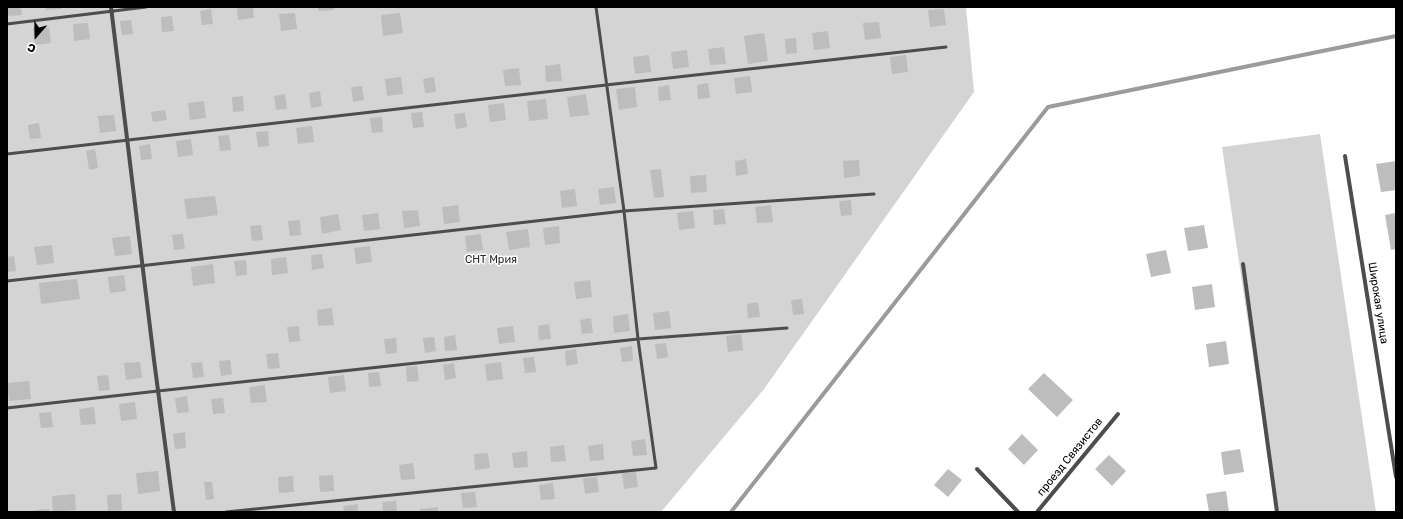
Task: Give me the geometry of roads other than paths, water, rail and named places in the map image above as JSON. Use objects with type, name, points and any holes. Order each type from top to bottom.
[{"type":"street","points":[[111,9],[174,512]]},
{"type":"street","name":"Широкая улица","points":[[1345,156],[1396,477]]},
{"type":"street","points":[[1243,264],[1277,512]]},
{"type":"street","name":"проезд Связистов","points":[[1037,512],[1118,414]]},
{"type":"street","points":[[977,469],[1018,512]]},
{"type":"lane","points":[[7,24],[111,9],[146,7]]},
{"type":"lane","points":[[226,512],[656,468],[638,339],[624,212],[596,7]]},
{"type":"lane","points":[[7,154],[606,84],[946,47]]},
{"type":"lane","points":[[7,281],[624,212],[874,194]]},
{"type":"lane","points":[[7,408],[158,390],[638,339],[787,328]]},
{"type":"waterway","points":[[731,512],[1048,107],[1396,36]]},
{"type":"park label","name":"СНТ Мрия","points":[[491,260]]}]
